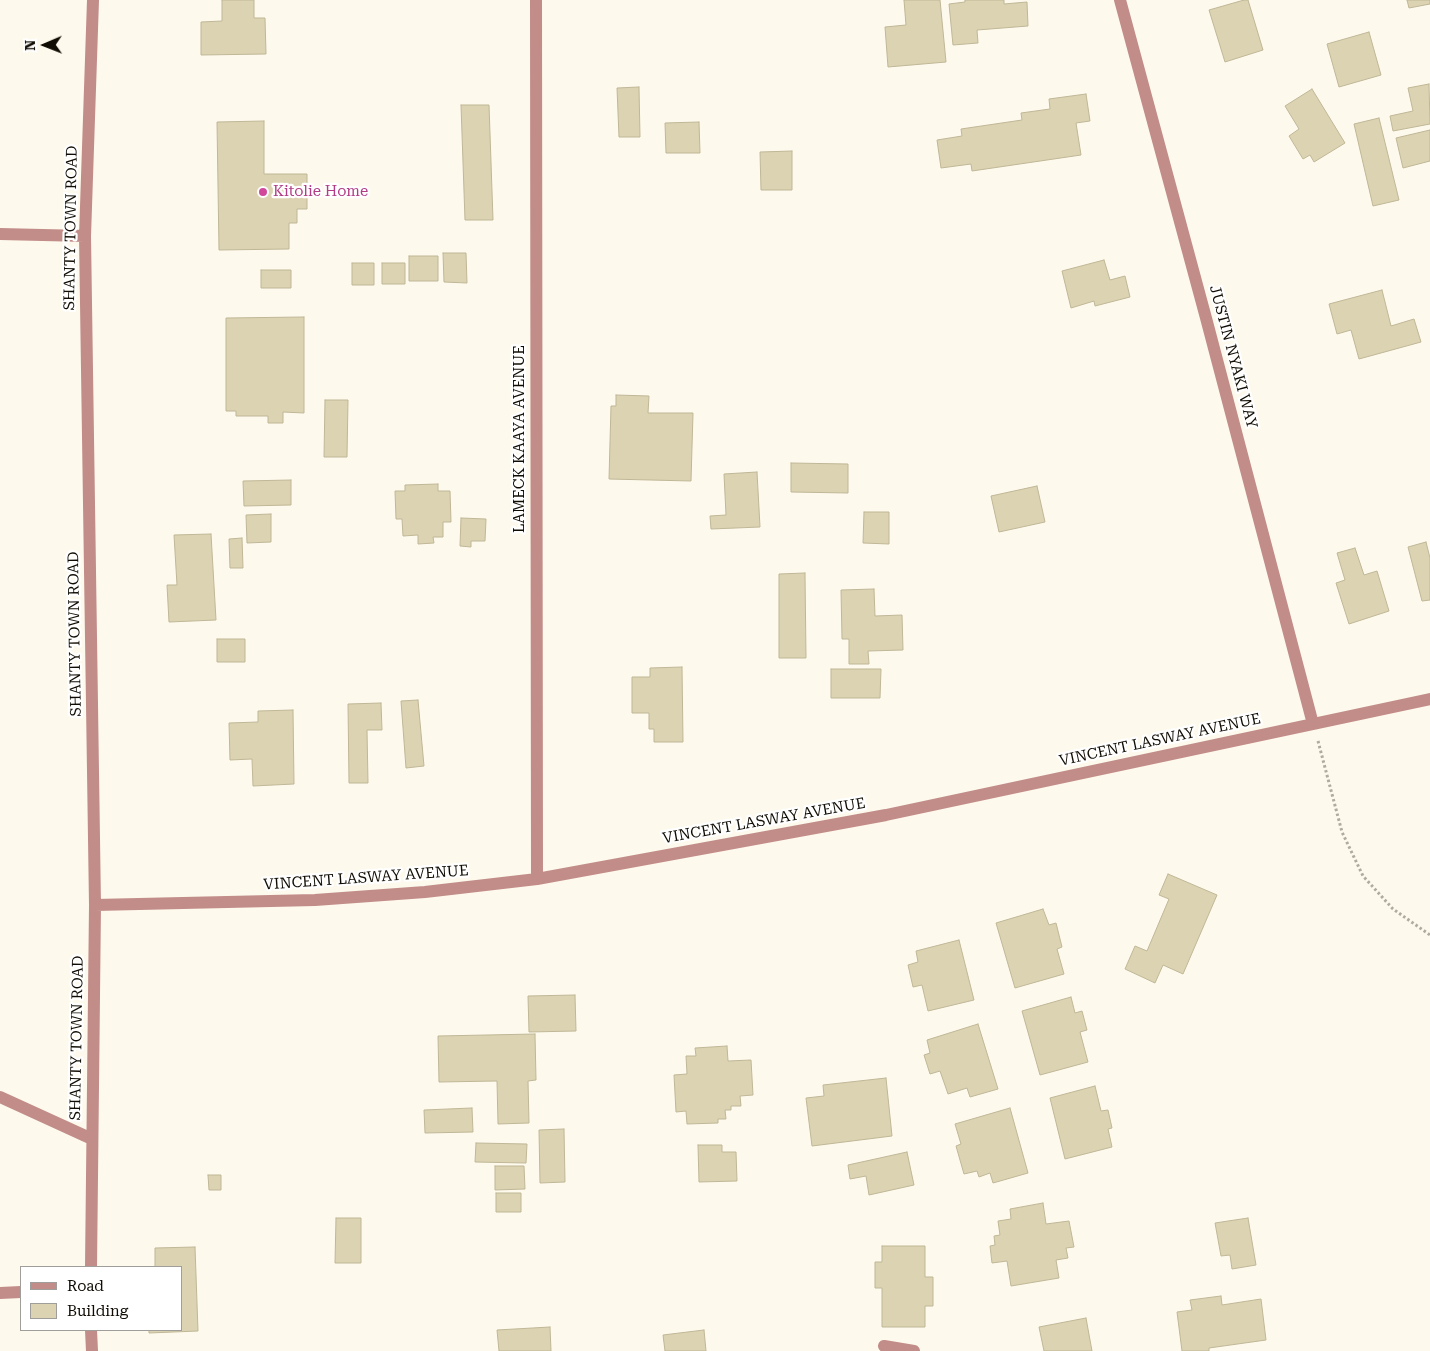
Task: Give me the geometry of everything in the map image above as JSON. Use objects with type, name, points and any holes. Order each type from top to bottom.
[{"type":"street","name":"SHANTY TOWN ROAD","points":[[91,1266],[95,905],[85,236],[93,0]]},
{"type":"street","name":"LAMECK KAAYA AVENUE","points":[[536,0],[537,879]]},
{"type":"street","name":"JUSTIN NYAKI WAY","points":[[1120,0],[1313,724]]},
{"type":"street","points":[[0,234],[85,236]]},
{"type":"street","name":"VINCENT LASWAY AVENUE","points":[[95,905],[316,900],[425,892],[537,879],[886,815],[1430,699]]},
{"type":"street","points":[[0,1097],[92,1139]]},
{"type":"street","points":[[0,1293],[20,1292]]},
{"type":"street","points":[[91,1331],[92,1351]]},
{"type":"street","points":[[884,1346],[914,1351]]},
{"type":"path","points":[[1313,724],[1342,832],[1363,876],[1393,909],[1430,935]]},
{"type":"building","points":[[222,0],[254,0],[254,18],[265,18],[266,54],[201,55],[201,22],[222,21]]},
{"type":"building","points":[[904,0],[940,0],[946,62],[888,67],[885,27],[906,25]]},
{"type":"building","points":[[965,0],[1004,0],[1004,4],[1027,2],[1028,26],[977,30],[978,43],[953,45],[949,4],[965,2]]},
{"type":"building","points":[[1248,0],[1263,50],[1225,62],[1209,10]]},
{"type":"building","points":[[1407,0],[1430,0],[1430,4],[1409,8]]},
{"type":"building","points":[[1369,32],[1381,75],[1339,87],[1327,44]]},
{"type":"building","points":[[1429,84],[1430,124],[1393,131],[1390,116],[1413,111],[1408,88]]},
{"type":"building","points":[[639,87],[640,137],[619,137],[617,88]]},
{"type":"building","points":[[1312,89],[1345,143],[1314,162],[1310,155],[1303,159],[1289,136],[1299,129],[1285,106]]},
{"type":"building","points":[[1086,94],[1090,121],[1076,123],[1081,155],[972,171],[971,164],[941,168],[937,140],[962,136],[961,129],[1022,120],[1021,113],[1050,109],[1049,99]]},
{"type":"building","points":[[461,105],[489,105],[493,220],[465,220]]},
{"type":"building","points":[[1379,118],[1399,200],[1373,206],[1354,124]]},
{"type":"building","name":"Kitolie Home","points":[[264,121],[264,174],[307,174],[307,209],[297,209],[297,223],[289,223],[289,249],[219,250],[217,122]]},
{"type":"building","points":[[699,122],[700,153],[666,153],[665,123]]},
{"type":"building","points":[[1430,130],[1430,161],[1403,168],[1396,138]]},
{"type":"building","points":[[792,151],[792,190],[761,190],[760,152]]},
{"type":"building","points":[[443,253],[466,253],[467,283],[444,282]]},
{"type":"building","points":[[409,256],[438,256],[438,281],[409,281]]},
{"type":"building","points":[[1104,260],[1110,280],[1125,276],[1130,297],[1095,306],[1094,301],[1071,308],[1062,271]]},
{"type":"building","points":[[352,263],[374,263],[374,285],[352,285]]},
{"type":"building","points":[[382,263],[405,263],[405,284],[382,284]]},
{"type":"building","points":[[261,270],[291,270],[291,288],[261,288]]},
{"type":"building","points":[[1382,290],[1391,326],[1414,319],[1421,342],[1359,359],[1351,330],[1337,334],[1329,304]]},
{"type":"building","points":[[304,317],[304,413],[283,412],[283,423],[268,423],[268,416],[236,416],[236,411],[226,411],[226,318]]},
{"type":"building","points":[[616,395],[649,396],[648,413],[693,413],[691,481],[609,479],[611,406],[616,406]]},
{"type":"building","points":[[325,400],[348,400],[347,457],[324,457]]},
{"type":"building","points":[[791,463],[848,464],[848,493],[791,492]]},
{"type":"building","points":[[757,472],[760,527],[711,529],[710,516],[726,515],[724,474]]},
{"type":"building","points":[[291,480],[291,505],[244,506],[243,481]]},
{"type":"building","points":[[438,484],[438,491],[450,491],[451,522],[443,522],[443,537],[433,537],[434,543],[418,544],[418,535],[403,536],[402,519],[396,519],[395,491],[405,491],[405,485]]},
{"type":"building","points":[[1037,486],[1045,522],[999,532],[991,496]]},
{"type":"building","points":[[864,512],[889,512],[889,544],[863,543]]},
{"type":"building","points":[[271,514],[271,542],[247,543],[246,515]]},
{"type":"building","points":[[461,518],[486,519],[485,541],[471,541],[471,547],[460,546]]},
{"type":"building","points":[[211,534],[216,620],[169,622],[167,585],[177,585],[174,535]]},
{"type":"building","points":[[242,538],[243,568],[230,568],[229,539]]},
{"type":"building","points":[[1426,542],[1430,558],[1430,600],[1422,601],[1408,547]]},
{"type":"building","points":[[1355,548],[1364,575],[1377,571],[1389,611],[1349,624],[1336,583],[1345,580],[1337,553]]},
{"type":"building","points":[[805,573],[806,658],[779,658],[779,574]]},
{"type":"building","points":[[874,589],[875,616],[902,615],[903,650],[868,651],[869,664],[849,664],[849,639],[842,639],[841,590]]},
{"type":"building","points":[[217,639],[245,639],[245,662],[217,662]]},
{"type":"building","points":[[682,667],[683,742],[654,742],[654,729],[649,729],[649,713],[632,713],[632,677],[650,677],[650,668]]},
{"type":"building","points":[[831,669],[881,669],[880,698],[831,698]]},
{"type":"building","points":[[418,700],[424,766],[406,768],[401,701]]},
{"type":"building","points":[[381,703],[382,730],[367,730],[368,783],[349,783],[348,704]]},
{"type":"building","points":[[293,710],[294,784],[253,786],[252,759],[230,760],[229,723],[258,722],[258,711]]},
{"type":"building","points":[[1168,874],[1217,895],[1183,974],[1163,965],[1155,983],[1125,969],[1135,946],[1147,951],[1169,899],[1159,895]]},
{"type":"building","points":[[1043,909],[1049,925],[1056,923],[1062,947],[1057,949],[1064,974],[1015,988],[996,923]]},
{"type":"building","points":[[959,940],[974,1000],[928,1011],[922,985],[913,987],[908,965],[918,962],[916,951]]},
{"type":"building","points":[[575,995],[576,1031],[529,1032],[528,996]]},
{"type":"building","points":[[1071,997],[1075,1013],[1082,1011],[1087,1030],[1080,1032],[1088,1062],[1040,1075],[1022,1011]]},
{"type":"building","points":[[978,1024],[998,1089],[970,1097],[967,1088],[948,1094],[940,1071],[930,1074],[924,1055],[930,1053],[927,1040]]},
{"type":"building","points":[[535,1034],[536,1080],[528,1081],[529,1123],[498,1124],[497,1081],[439,1082],[438,1036]]},
{"type":"building","points":[[727,1046],[728,1061],[751,1060],[753,1095],[740,1096],[741,1106],[731,1106],[731,1110],[725,1110],[726,1119],[718,1119],[718,1123],[687,1124],[686,1111],[676,1112],[674,1075],[687,1074],[686,1056],[696,1056],[695,1048]]},
{"type":"building","points":[[886,1078],[892,1136],[812,1146],[806,1098],[824,1096],[823,1085]]},
{"type":"building","points":[[1095,1086],[1101,1111],[1108,1110],[1112,1128],[1108,1129],[1112,1147],[1065,1159],[1050,1098]]},
{"type":"building","points":[[472,1108],[473,1132],[425,1133],[424,1110]]},
{"type":"building","points":[[1010,1108],[1028,1173],[993,1183],[990,1173],[979,1177],[977,1171],[964,1174],[956,1146],[961,1144],[955,1124]]},
{"type":"building","points":[[564,1129],[565,1182],[540,1183],[539,1130]]},
{"type":"building","points":[[476,1143],[527,1144],[526,1163],[475,1162]]},
{"type":"building","points":[[698,1145],[722,1145],[722,1152],[736,1152],[737,1181],[699,1182]]},
{"type":"building","points":[[907,1152],[914,1185],[869,1195],[866,1176],[850,1179],[848,1165]]},
{"type":"building","points":[[495,1166],[524,1166],[525,1189],[495,1190]]},
{"type":"building","points":[[208,1175],[221,1175],[221,1190],[209,1190]]},
{"type":"building","points":[[496,1193],[521,1193],[521,1212],[496,1212]]},
{"type":"building","points":[[1043,1203],[1046,1224],[1069,1221],[1074,1247],[1066,1248],[1068,1258],[1056,1260],[1059,1278],[1011,1286],[1007,1261],[992,1263],[990,1246],[995,1245],[994,1236],[1000,1235],[998,1221],[1011,1219],[1010,1209]]},
{"type":"building","points":[[336,1218],[361,1218],[361,1263],[335,1263]]},
{"type":"building","points":[[1248,1218],[1256,1265],[1232,1269],[1230,1255],[1221,1256],[1215,1223]]},
{"type":"building","points":[[882,1246],[925,1246],[925,1277],[933,1277],[933,1306],[925,1306],[925,1327],[882,1327],[882,1288],[875,1288],[875,1262],[882,1262]]},
{"type":"building","points":[[195,1247],[198,1331],[149,1333],[149,1331],[182,1331],[182,1266],[155,1266],[155,1248]]},
{"type":"building","points":[[1221,1296],[1222,1305],[1261,1299],[1266,1340],[1209,1348],[1209,1351],[1182,1351],[1177,1312],[1192,1310],[1190,1300]]},
{"type":"building","points":[[1086,1318],[1092,1351],[1044,1351],[1039,1327]]},
{"type":"building","points":[[550,1327],[551,1351],[499,1351],[497,1330]]},
{"type":"building","points":[[704,1330],[706,1351],[665,1351],[663,1335]]},
{"type":"place","name":"Kitolie Home","points":[[263,192]]}]
